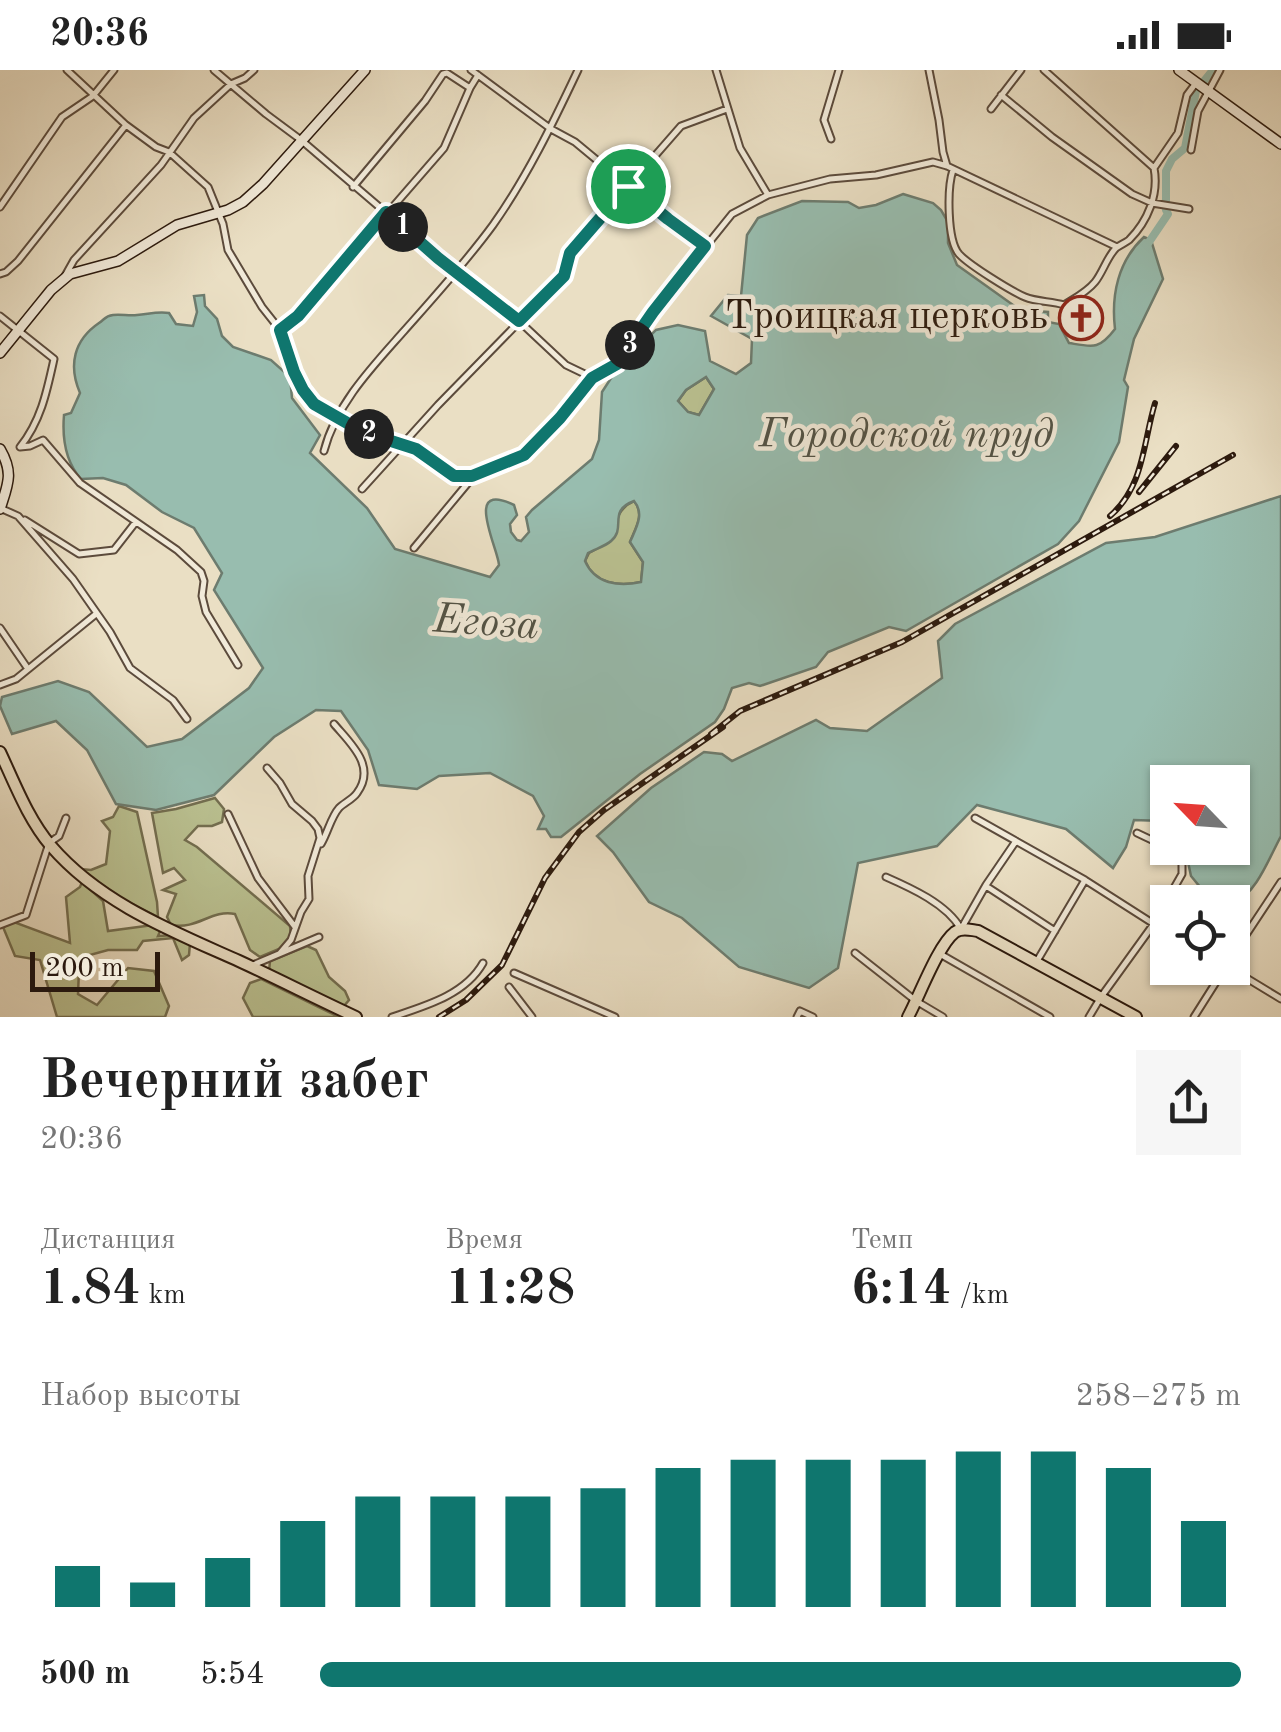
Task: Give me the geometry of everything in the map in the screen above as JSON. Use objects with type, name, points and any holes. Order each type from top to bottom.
[{"type":"main road","points":[[0,752],[24,804],[49,843],[72,868],[115,901],[356,1017]]},
{"type":"main road","points":[[908,1017],[940,954],[961,929],[978,931],[1136,1017]]},
{"type":"street","points":[[67,70],[126,126],[169,152],[208,187],[223,224],[228,250],[280,330],[294,372],[314,404],[363,432],[416,449],[454,476],[472,476],[524,455],[592,378],[617,364],[653,312],[732,214],[768,196],[830,178],[876,176],[933,162],[1117,248]]},
{"type":"street","points":[[0,206],[62,116],[94,96],[114,70]]},
{"type":"street","points":[[214,70],[519,321],[566,365],[592,378]]},
{"type":"street","points":[[0,354],[74,260],[161,165],[194,118],[231,84],[254,70]]},
{"type":"street","points":[[63,278],[118,261],[177,224],[244,202],[365,70]]},
{"type":"street","points":[[471,70],[574,142],[705,246]]},
{"type":"street","points":[[324,451],[330,430],[363,380],[494,223],[551,128],[578,70]]},
{"type":"street","points":[[716,70],[740,148],[768,196]]},
{"type":"street","points":[[832,138],[824,120],[839,70]]},
{"type":"street","points":[[929,70],[940,120],[942,152],[950,168],[952,244],[960,256],[1030,300],[1064,305],[1095,282],[1117,248],[1140,226],[1155,204],[1157,182],[1154,168],[1044,70]]},
{"type":"street","points":[[991,108],[1022,70]]},
{"type":"street","points":[[1179,70],[1281,144]]},
{"type":"street","points":[[1154,168],[1178,133],[1188,96],[1220,70]]},
{"type":"street","points":[[353,187],[426,101],[443,74],[470,88]]},
{"type":"street","points":[[280,330],[298,316],[444,148],[478,75]]},
{"type":"street","points":[[1191,150],[1201,87]]},
{"type":"street","points":[[1001,95],[1112,182],[1155,204],[1189,209]]},
{"type":"street","points":[[362,488],[564,276],[570,253],[680,126],[727,109]]},
{"type":"street","points":[[0,274],[18,260],[126,126]]},
{"type":"street","points":[[933,162],[942,152]]},
{"type":"street","points":[[0,316],[54,358],[34,430],[20,447],[43,440],[80,483],[177,550],[201,572],[206,612],[238,665]]},
{"type":"street","points":[[0,449],[9,465],[0,508],[78,554],[114,550],[135,523]]},
{"type":"street","points":[[414,548],[472,476]]},
{"type":"street","points":[[18,516],[73,579],[130,668],[172,700],[187,719]]},
{"type":"street","points":[[0,684],[16,679],[96,614]]},
{"type":"street","points":[[0,628],[28,668]]},
{"type":"street","points":[[319,846],[336,810],[357,793],[365,769],[360,754],[334,724]]},
{"type":"street","points":[[268,768],[292,804],[318,830],[320,838],[308,876],[309,899],[300,912],[291,940],[280,953]]},
{"type":"street","points":[[228,814],[258,878],[296,927]]},
{"type":"street","points":[[0,925],[26,916],[49,843],[59,836],[66,818]]},
{"type":"street","points":[[975,818],[1085,880],[1150,923]]},
{"type":"street","points":[[1136,833],[1182,857],[1182,874],[1176,885]]},
{"type":"street","points":[[961,929],[1016,841]]},
{"type":"street","points":[[886,877],[916,890],[956,920],[961,929]]},
{"type":"street","points":[[1037,962],[1085,880]]},
{"type":"street","points":[[1250,929],[1281,882]]},
{"type":"street","points":[[986,886],[1055,930]]},
{"type":"street","points":[[1274,894],[1281,899]]},
{"type":"street","points":[[1090,1017],[1150,929]]},
{"type":"street","points":[[251,967],[319,937]]},
{"type":"street","points":[[855,953],[943,1017]]},
{"type":"street","points":[[940,954],[1050,1017]]},
{"type":"street","points":[[392,1017],[430,1004],[462,987],[475,977],[482,963]]},
{"type":"street","points":[[514,973],[615,1017]]},
{"type":"street","points":[[1250,981],[1281,999]]},
{"type":"street","points":[[1194,1017],[1216,985]]},
{"type":"street","points":[[509,987],[532,1017]]},
{"type":"street","points":[[799,1014],[813,1017]]},
{"type":"shaded area","points":[[706,377],[714,389],[699,415],[688,412],[678,401],[686,390]]},
{"type":"shaded area","points":[[634,501],[639,516],[630,542],[643,562],[641,582],[608,582],[594,575],[585,561],[589,553],[611,541],[620,513]]},
{"type":"shaded area","points":[[215,798],[224,809],[222,822],[198,826],[185,840],[290,926],[291,938],[279,949],[260,957],[250,950],[235,914],[219,914],[181,926],[171,925],[167,917],[176,894],[163,890],[185,880],[174,868],[163,873],[152,813]]},
{"type":"shaded area","points":[[119,806],[137,812],[158,917],[95,885],[80,869],[91,870],[106,864],[110,831],[102,821],[113,817]]},
{"type":"shaded area","points":[[82,882],[103,901],[108,931],[153,925],[161,929],[158,936],[173,935],[190,943],[189,955],[182,960],[173,938],[143,941],[137,950],[108,950],[86,956],[79,970],[78,994],[97,1005],[128,968],[154,971],[169,1006],[165,1017],[57,1017],[40,960],[15,956],[3,927],[14,922],[70,943],[66,897]]},
{"type":"shaded area","points":[[307,946],[316,950],[329,977],[345,991],[349,1000],[344,1006],[269,972],[270,961]]},
{"type":"shaded area","points":[[261,979],[339,1017],[253,1017],[243,998],[250,983]]},
{"type":"water","name":"Городской пруд","points":[[903,194],[933,203],[948,222],[948,243],[957,265],[1020,310],[1048,312],[1048,322],[1059,324],[1069,343],[1084,345],[1100,344],[1115,329],[1114,304],[1122,268],[1144,237],[1151,240],[1163,279],[1134,339],[1124,380],[1128,387],[1119,442],[1079,521],[1058,544],[906,631],[889,627],[828,652],[816,667],[760,686],[749,683],[732,688],[715,722],[640,774],[561,837],[551,837],[546,829],[538,829],[544,816],[533,796],[490,773],[439,776],[417,789],[379,785],[368,750],[341,711],[316,710],[274,737],[214,795],[156,810],[116,804],[87,750],[56,721],[12,734],[0,706],[2,697],[58,681],[89,692],[147,747],[182,739],[249,688],[263,668],[214,590],[222,573],[194,528],[162,512],[126,485],[103,478],[81,479],[71,465],[64,415],[71,413],[80,393],[74,373],[76,354],[84,337],[107,317],[165,312],[176,324],[193,326],[197,312],[194,296],[204,295],[205,306],[233,347],[271,360],[290,377],[292,398],[320,435],[310,453],[367,508],[395,549],[490,577],[499,565],[487,519],[490,501],[514,505],[517,515],[510,524],[511,532],[521,541],[529,532],[526,517],[532,510],[592,459],[599,440],[602,392],[615,372],[656,330],[678,325],[705,331],[710,361],[736,374],[751,363],[752,339],[711,316],[728,295],[741,296],[747,235],[758,218],[802,201],[848,202],[859,208]],"holes":[[[706,377],[714,389],[699,415],[688,412],[678,401],[686,390]],[[634,501],[639,516],[630,542],[643,562],[641,582],[608,582],[595,575],[585,561],[588,553],[615,536],[621,510]]]},
{"type":"water","name":"Городской пруд","points":[[1281,496],[1281,836],[1250,891],[1250,885],[1198,885],[1189,865],[1250,865],[1250,765],[1150,765],[1150,821],[1134,820],[1126,847],[1113,868],[1066,829],[977,805],[937,846],[858,863],[838,968],[809,988],[739,967],[682,918],[649,902],[597,836],[651,788],[704,752],[722,754],[732,761],[816,720],[830,728],[867,731],[942,678],[938,641],[955,624],[1106,543],[1155,537]]},
{"type":"waterway","points":[[1145,248],[1168,214],[1166,171],[1172,159],[1185,148],[1196,91],[1213,70]]},
{"type":"railway","points":[[1110,516],[1136,478],[1155,403]]},
{"type":"railway","points":[[1139,492],[1176,446]]},
{"type":"railway","points":[[711,734],[740,711],[902,642],[1233,455]]},
{"type":"railway","points":[[439,1017],[466,1000],[502,965],[545,878],[579,832],[604,810],[723,727]]},
{"type":"place","name":"Троицкая церковь","points":[[1081,318]]},
{"type":"route","points":[[628,186],[705,246],[617,364],[592,378],[524,455],[472,476],[454,476],[416,449],[363,432],[314,404],[303,390],[280,330],[298,316],[386,212],[519,321],[564,276],[570,253],[628,186]]},
{"type":"water label","name":"Егоза","points":[[486,624]]}]
